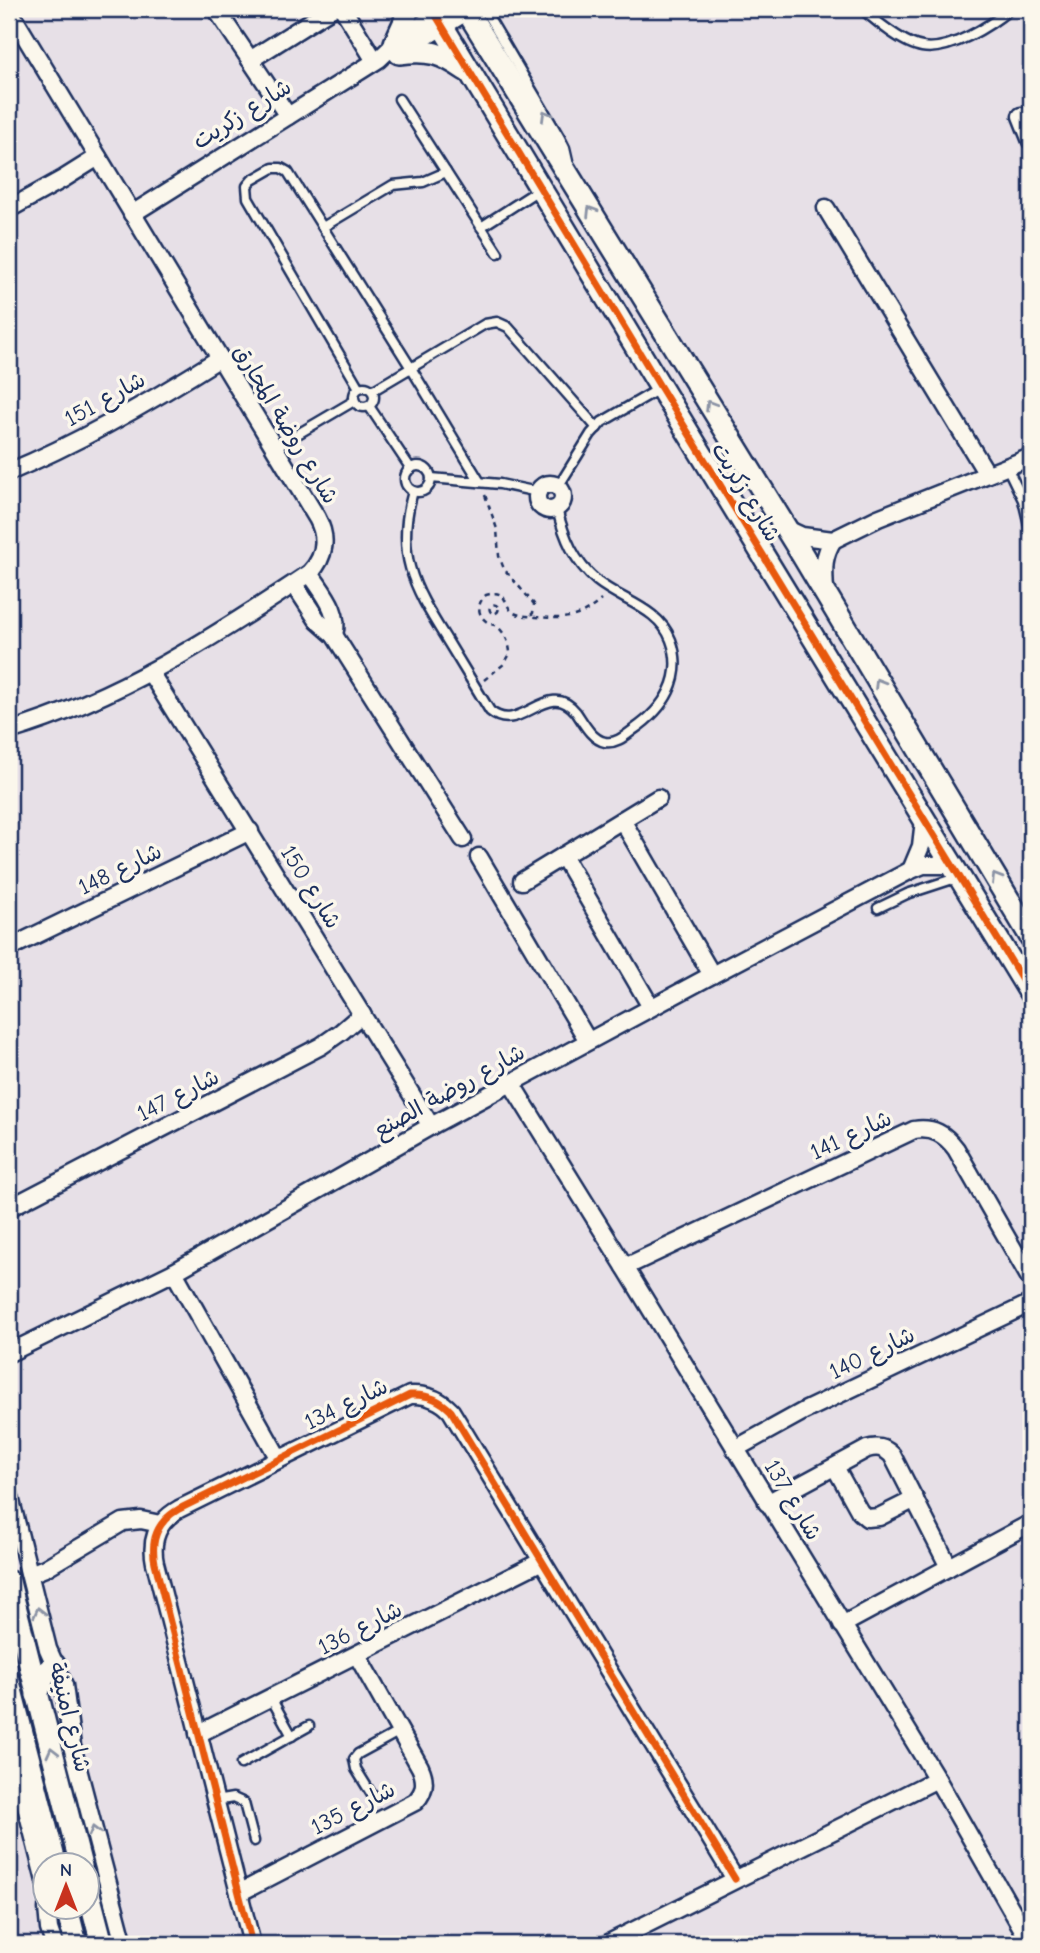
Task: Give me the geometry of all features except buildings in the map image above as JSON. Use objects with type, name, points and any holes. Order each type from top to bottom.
[{"type":"street","points":[[216,9],[288,116]]},
{"type":"street","points":[[250,60],[331,9]]},
{"type":"street","points":[[343,9],[387,54]]},
{"type":"street","points":[[387,54],[405,21],[407,9]]},
{"type":"street","name":"شارع زكريت","points":[[132,214],[387,54],[439,15],[473,9],[570,178],[786,528],[1031,937]]},
{"type":"street","name":"شارع روضة المحارق","points":[[9,10],[317,518],[324,543],[320,560],[310,573]]},
{"type":"street","name":"شارع زكريت","points":[[439,15],[469,72],[540,190],[1031,994]]},
{"type":"street","points":[[387,54],[430,51],[443,55],[469,72]]},
{"type":"street","points":[[1021,116],[1031,141]]},
{"type":"street","points":[[9,209],[98,157]]},
{"type":"street","points":[[826,208],[987,474]]},
{"type":"street","name":"شارع 151","points":[[9,472],[111,422],[220,358]]},
{"type":"street","points":[[825,593],[825,553],[833,540],[878,518],[1031,457]]},
{"type":"street","points":[[547,485],[558,487],[562,491],[563,501],[556,509],[542,507],[538,502],[538,492],[547,485]]},
{"type":"street","points":[[786,528],[802,536],[833,540]]},
{"type":"street","points":[[9,731],[57,715],[150,672],[223,631],[310,573],[333,610],[337,622],[334,635]]},
{"type":"street","points":[[294,584],[318,621],[334,635],[463,839]]},
{"type":"street","name":"شارع 150","points":[[150,672],[431,1126]]},
{"type":"street","points":[[522,881],[658,798]]},
{"type":"street","points":[[622,820],[712,975]]},
{"type":"street","points":[[911,870],[921,846],[924,820]]},
{"type":"street","name":"شارع 148","points":[[9,948],[250,831]]},
{"type":"street","points":[[563,856],[651,1007]]},
{"type":"street","points":[[479,857],[588,1041]]},
{"type":"street","name":"شارع روضة الصنع","points":[[9,1353],[174,1272],[431,1126],[911,870],[923,865],[957,871]]},
{"type":"street","name":"شارع 147","points":[[9,1208],[321,1046],[362,1014]]},
{"type":"street","name":"شارع 137","points":[[511,1083],[937,1779],[1031,1944]]},
{"type":"street","name":"شارع 141","points":[[625,1267],[914,1130],[922,1129],[945,1136],[956,1149],[1031,1280]]},
{"type":"street","points":[[174,1272],[279,1459]]},
{"type":"street","name":"شارع 140","points":[[735,1449],[828,1399],[1031,1303]]},
{"type":"street","name":"شارع 134","points":[[160,1524],[179,1509],[403,1398],[418,1395],[433,1397],[446,1405],[735,1879]]},
{"type":"street","points":[[767,1503],[874,1447],[887,1450],[949,1567]]},
{"type":"street","points":[[835,1467],[860,1512],[867,1518],[879,1517],[915,1499]]},
{"type":"street","points":[[9,1493],[48,1649],[64,1685],[74,1755],[124,1944]]},
{"type":"street","points":[[30,1574],[46,1568],[123,1522],[141,1520],[160,1524],[154,1539],[153,1555],[252,1944]]},
{"type":"street","points":[[842,1625],[1031,1523]]},
{"type":"street","name":"شارع 136","points":[[198,1734],[542,1562]]},
{"type":"street","name":"شارع امنيفة","points":[[9,1582],[77,1852]]},
{"type":"street","name":"شارع 135","points":[[239,1893],[420,1797],[425,1786],[424,1779],[357,1655]]},
{"type":"street","points":[[37,1695],[45,1673],[54,1665]]},
{"type":"street","points":[[9,1682],[52,1852]]},
{"type":"street","points":[[9,1740],[38,1852]]},
{"type":"street","points":[[607,1944],[937,1779]]},
{"type":"street","points":[[48,1922],[54,1944]]},
{"type":"street","points":[[67,1944],[68,1922]]},
{"type":"street","points":[[70,1922],[76,1944]]},
{"type":"street","points":[[96,1922],[102,1944]]},
{"type":"lane","points":[[862,9],[905,40],[920,47],[936,47],[949,45],[979,30],[999,19],[1010,9]]},
{"type":"lane","points":[[399,99],[498,253]]},
{"type":"lane","points":[[359,388],[248,198],[247,186],[273,168],[285,170],[323,227],[480,482]]},
{"type":"lane","points":[[323,227],[393,185],[423,183],[446,172]]},
{"type":"lane","points":[[481,227],[540,190]]},
{"type":"lane","points":[[372,391],[485,324],[497,322],[508,327],[597,428]]},
{"type":"lane","points":[[354,401],[361,407],[369,406],[374,399],[368,388],[359,388]]},
{"type":"lane","points":[[354,401],[359,388]]},
{"type":"lane","points":[[558,487],[597,428],[609,417],[660,388]]},
{"type":"lane","points":[[274,448],[354,401]]},
{"type":"lane","points":[[369,406],[411,469]]},
{"type":"lane","points":[[416,467],[426,469],[431,478],[428,488],[418,492],[413,491],[406,483],[407,472],[416,467]]},
{"type":"lane","points":[[1007,467],[1023,500],[1031,533]]},
{"type":"lane","points":[[431,478],[480,482],[538,492]]},
{"type":"lane","points":[[413,491],[405,533],[411,575],[422,600],[490,710],[502,718],[516,716],[550,701],[565,703],[593,735],[605,742],[620,740],[660,708],[674,676],[674,649],[662,624],[632,601],[596,580],[577,560],[565,538],[556,509]]},
{"type":"lane","points":[[877,908],[957,871]]},
{"type":"lane","points":[[271,1698],[292,1736]]},
{"type":"lane","points":[[241,1764],[309,1726]]},
{"type":"lane","points":[[372,1795],[356,1769],[354,1759],[358,1754],[400,1731]]},
{"type":"lane","points":[[215,1801],[233,1798],[244,1803],[254,1841]]},
{"type":"path","points":[[480,482],[497,529],[500,561],[509,576],[534,604],[530,616]]},
{"type":"path","points":[[475,687],[504,664],[510,654],[509,643],[500,629],[485,621],[479,612],[482,598],[492,593],[504,596],[509,608],[517,614],[561,619],[587,612],[612,591]]},
{"type":"path","points":[[490,612],[489,609],[494,604],[498,608],[509,608]]},
{"type":"path","points":[[479,612],[497,612],[498,608]]},
{"type":"cycle path","points":[[432,9],[1031,994]]},
{"type":"cycle path","points":[[252,1944],[155,1563],[157,1532],[166,1519],[179,1509],[410,1395],[433,1398],[451,1411],[735,1879]]}]
